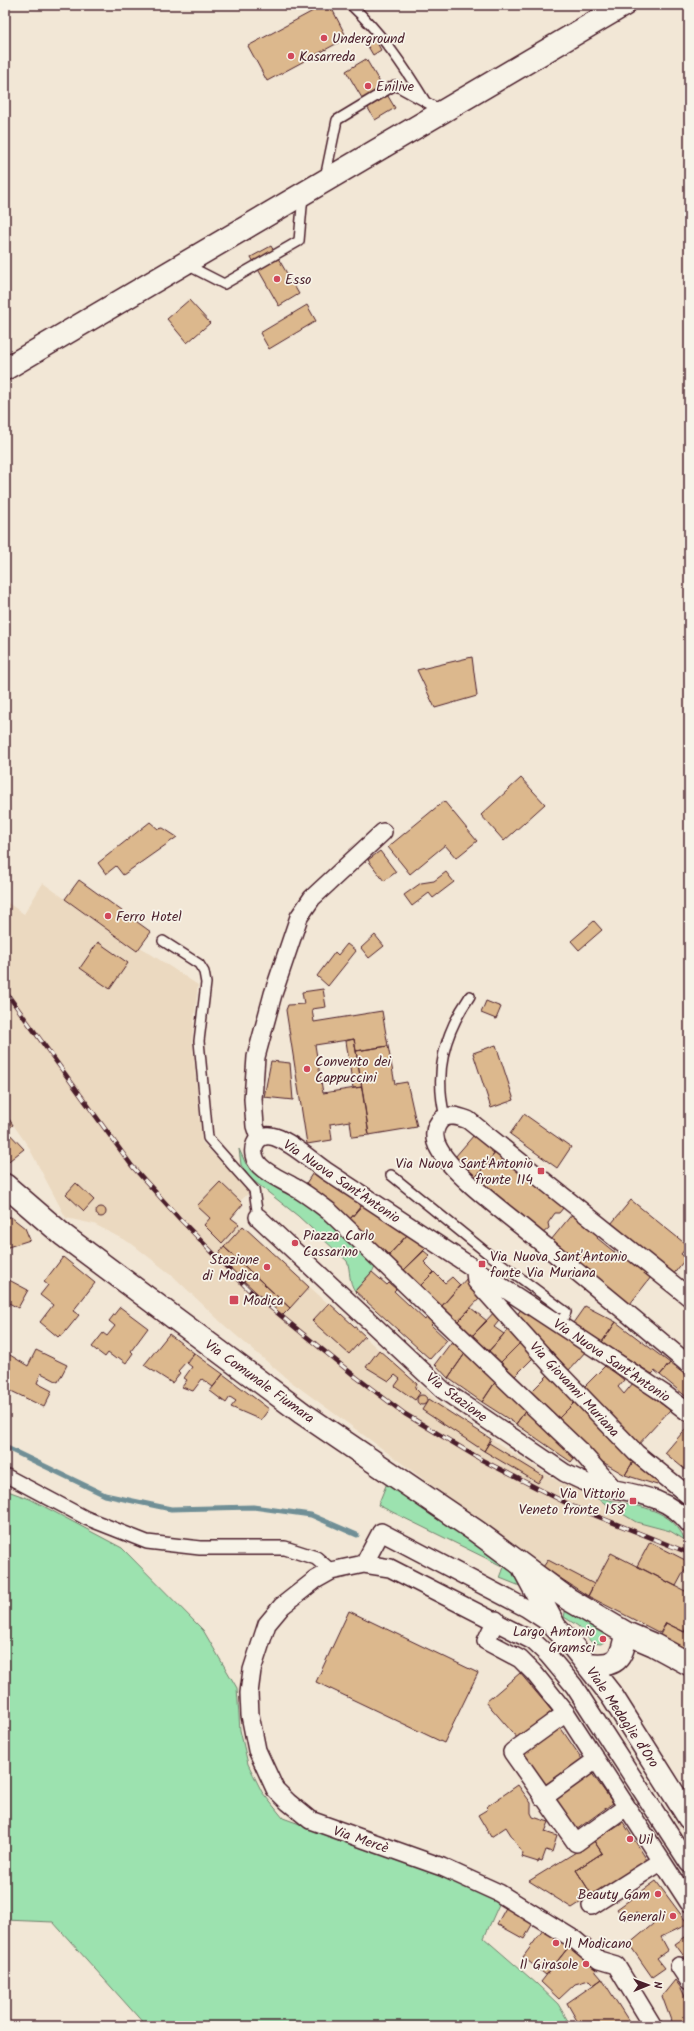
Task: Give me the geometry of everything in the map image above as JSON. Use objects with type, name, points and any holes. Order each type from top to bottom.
[{"type":"street","points":[[5,370],[304,194],[435,107],[624,5]]},
{"type":"street","points":[[383,832],[312,898],[299,918],[273,994],[256,1057],[253,1099],[255,1126],[259,1138],[254,1144],[252,1151],[254,1159],[261,1167],[300,1190],[330,1212],[581,1452],[613,1488]]},
{"type":"street","points":[[689,1296],[468,1120],[457,1116],[445,1117],[438,1122],[435,1130],[435,1140],[439,1150],[455,1168],[487,1198],[689,1366]]},
{"type":"street","name":"Via Nuova Sant'Antonio","points":[[259,1138],[267,1135],[274,1136],[286,1142],[326,1171],[474,1270],[560,1325],[662,1393],[689,1413]]},
{"type":"street","name":"Via Comunale Fiumara","points":[[5,1185],[63,1235],[302,1412],[476,1531],[523,1566]]},
{"type":"street","name":"Via Stazione","points":[[258,1217],[443,1390],[565,1473],[587,1483],[652,1498],[669,1506],[682,1516],[689,1524]]},
{"type":"street","name":"Via Giovanni Muriana","points":[[474,1270],[476,1281],[552,1366],[636,1453],[689,1496]]},
{"type":"street","points":[[5,1475],[86,1518],[147,1542],[200,1548],[285,1548],[316,1558],[332,1571]]},
{"type":"street","points":[[689,1664],[654,1645],[626,1633],[506,1598],[381,1532],[364,1564],[390,1568],[496,1620],[533,1641],[548,1655],[574,1686],[689,1864]]},
{"type":"street","name":"Via Mercè","points":[[364,1564],[332,1571],[297,1593],[277,1612],[268,1624],[252,1670],[249,1693],[250,1715],[257,1750],[276,1789],[288,1802],[310,1820],[442,1867],[499,1893],[569,1936],[598,1960],[616,1964],[653,2026]]},
{"type":"street","name":"Viale Medaglie d'Oro","points":[[523,1566],[588,1664],[612,1696],[689,1818]]},
{"type":"street","points":[[533,1641],[553,1611]]},
{"type":"street","points":[[496,1620],[486,1641],[520,1659],[534,1673],[566,1713],[689,1903]]},
{"type":"street","points":[[588,1664],[600,1665],[613,1663],[623,1650],[626,1633]]},
{"type":"street","points":[[566,1713],[512,1752],[576,1843],[626,1807]]},
{"type":"street","points":[[544,1798],[596,1760]]},
{"type":"street","points":[[591,1906],[662,1861]]},
{"type":"street","points":[[679,1966],[689,1981]]},
{"type":"lane","points":[[351,5],[367,20],[392,49],[435,107]]},
{"type":"lane","points":[[325,181],[337,120],[395,85],[435,107]]},
{"type":"lane","points":[[184,264],[224,284],[298,241],[304,194]]},
{"type":"lane","points":[[163,941],[199,964],[204,972],[206,983],[199,1041],[208,1138],[254,1190],[258,1217]]},
{"type":"lane","points":[[445,1117],[440,1086],[443,1054],[460,1010],[470,996]]},
{"type":"lane","points":[[391,1175],[487,1253],[566,1312],[560,1325]]},
{"type":"shaded area","points":[[43,883],[137,951],[140,947],[198,985],[192,1039],[202,1142],[250,1192],[240,1201],[243,1204],[232,1218],[243,1226],[379,1350],[455,1416],[559,1482],[593,1496],[612,1509],[657,1528],[670,1531],[685,1540],[689,1549],[689,1634],[666,1623],[660,1633],[588,1596],[543,1567],[286,1378],[224,1325],[173,1276],[132,1244],[94,1224],[66,1218],[28,1146],[5,1113],[5,901],[24,914]]},
{"type":"green space","points":[[239,1149],[246,1164],[321,1213],[376,1267],[355,1291],[351,1284],[347,1261],[298,1216],[250,1178],[241,1165]]},
{"type":"green space","points":[[387,1483],[529,1581],[525,1588],[500,1578],[504,1567],[378,1505]]},
{"type":"green space","points":[[5,1490],[30,1499],[122,1548],[203,1630],[237,1688],[240,1730],[248,1764],[262,1792],[283,1818],[443,1876],[500,1902],[484,1938],[558,2004],[571,2026],[146,2026],[53,1922],[5,1920]]},
{"type":"green space","points":[[593,1496],[658,1512],[669,1519],[678,1528],[685,1540],[670,1531],[636,1522]]},
{"type":"green space","points":[[566,1608],[602,1629],[605,1636],[605,1641],[601,1644],[592,1643],[578,1626],[564,1617]]},
{"type":"building","points":[[324,5],[330,5],[347,38],[267,81],[248,46]]},
{"type":"building","points":[[375,39],[381,50],[373,55],[366,43]]},
{"type":"building","points":[[366,59],[395,108],[375,120],[346,71]]},
{"type":"building","points":[[271,246],[299,294],[279,306],[251,257]]},
{"type":"building","points":[[189,300],[210,323],[187,343],[167,319]]},
{"type":"building","points":[[307,305],[316,321],[269,349],[260,333]]},
{"type":"building","points":[[472,657],[477,696],[435,708],[417,670]]},
{"type":"building","points":[[521,778],[545,804],[504,841],[481,815]]},
{"type":"building","points":[[444,801],[477,841],[456,858],[445,845],[410,874],[388,847]]},
{"type":"building","points":[[150,822],[158,829],[163,828],[177,837],[123,875],[116,866],[106,874],[98,863]]},
{"type":"building","points":[[380,851],[396,872],[384,881],[368,860]]},
{"type":"building","points":[[446,872],[454,882],[433,898],[429,893],[412,906],[404,895],[421,883],[434,881]]},
{"type":"building","name":"Ferro Hotel","points":[[79,880],[151,932],[137,951],[65,899]]},
{"type":"building","points":[[594,921],[602,930],[579,950],[571,941]]},
{"type":"building","points":[[375,935],[384,946],[369,958],[361,948]]},
{"type":"building","points":[[98,942],[128,963],[110,989],[80,968]]},
{"type":"building","points":[[347,944],[356,951],[328,986],[317,976],[335,952],[338,955]]},
{"type":"building","name":"Convento dei Cappuccini","points":[[323,989],[326,1007],[312,1009],[314,1022],[382,1011],[388,1046],[356,1051],[354,1039],[315,1045],[323,1093],[362,1087],[369,1135],[352,1137],[350,1121],[330,1124],[332,1140],[307,1144],[286,1010],[288,1005],[304,1004],[302,992]]},
{"type":"building","points":[[486,1001],[501,1007],[496,1019],[481,1013]]},
{"type":"building","points":[[354,1039],[362,1087],[353,1088],[346,1041]]},
{"type":"building","points":[[496,1045],[514,1100],[491,1108],[473,1053]]},
{"type":"building","points":[[388,1046],[395,1084],[407,1082],[417,1127],[369,1135],[356,1051]]},
{"type":"building","points":[[271,1061],[290,1063],[293,1100],[264,1097]]},
{"type":"building","points":[[5,1113],[13,1125],[5,1131]]},
{"type":"building","points":[[524,1114],[571,1147],[557,1168],[510,1134]]},
{"type":"building","points":[[6,1130],[24,1149],[5,1164],[5,1131]]},
{"type":"building","points":[[474,1135],[495,1153],[476,1177],[455,1157]]},
{"type":"building","points":[[495,1153],[564,1207],[559,1213],[555,1213],[548,1223],[549,1228],[542,1234],[476,1177]]},
{"type":"building","points":[[314,1171],[363,1204],[350,1219],[305,1185]]},
{"type":"building","points":[[220,1182],[243,1204],[231,1218],[239,1224],[222,1243],[204,1225],[210,1218],[197,1206]]},
{"type":"building","points":[[76,1183],[94,1200],[84,1211],[66,1194]]},
{"type":"building","points":[[631,1200],[688,1246],[681,1254],[686,1258],[673,1275],[611,1224]]},
{"type":"building","points":[[363,1204],[408,1234],[388,1256],[350,1219]]},
{"type":"building","points":[[99,1207],[103,1207],[105,1208],[105,1216],[99,1217],[96,1214],[96,1210]]},
{"type":"building","points":[[573,1213],[599,1235],[597,1238],[618,1255],[621,1252],[651,1277],[630,1304],[551,1240]]},
{"type":"building","points":[[5,1217],[11,1217],[25,1228],[30,1240],[5,1248]]},
{"type":"building","name":"Stazione di Modica","points":[[243,1226],[309,1287],[290,1308],[224,1247]]},
{"type":"building","points":[[408,1234],[428,1246],[403,1271],[388,1256]]},
{"type":"building","points":[[224,1247],[290,1308],[282,1316],[217,1256]]},
{"type":"building","points":[[424,1251],[430,1256],[424,1262],[434,1272],[419,1287],[403,1271]]},
{"type":"building","points":[[63,1257],[95,1283],[73,1311],[79,1315],[62,1336],[60,1335],[58,1337],[40,1322],[53,1305],[40,1295],[48,1285],[44,1282]]},
{"type":"building","points":[[372,1272],[387,1285],[389,1283],[396,1289],[394,1291],[425,1320],[427,1317],[433,1323],[431,1325],[447,1340],[430,1359],[355,1291]]},
{"type":"building","points":[[434,1272],[445,1283],[452,1277],[460,1285],[441,1307],[419,1287]]},
{"type":"building","points":[[468,1277],[483,1295],[457,1322],[441,1307]]},
{"type":"building","points":[[9,1280],[28,1290],[18,1308],[9,1303],[5,1310],[5,1286]]},
{"type":"building","points":[[329,1303],[365,1336],[349,1354],[312,1321]]},
{"type":"building","points":[[585,1306],[616,1322],[602,1342],[573,1323]]},
{"type":"building","points":[[120,1307],[148,1328],[131,1351],[133,1353],[126,1363],[118,1357],[116,1359],[108,1353],[105,1357],[92,1347],[103,1333],[107,1336],[115,1326],[109,1321]]},
{"type":"building","points":[[471,1308],[487,1321],[472,1336],[457,1322]]},
{"type":"building","points":[[521,1309],[586,1351],[569,1370],[517,1315]]},
{"type":"building","points":[[496,1310],[502,1317],[494,1327],[504,1334],[488,1352],[472,1336]]},
{"type":"building","points":[[616,1322],[670,1363],[660,1375],[655,1371],[652,1374],[602,1342]]},
{"type":"building","points":[[510,1327],[522,1341],[500,1363],[488,1352]]},
{"type":"building","points":[[169,1334],[194,1353],[178,1371],[180,1373],[172,1383],[144,1365]]},
{"type":"building","points":[[453,1340],[466,1352],[448,1378],[435,1364]]},
{"type":"building","points":[[522,1341],[535,1356],[514,1377],[500,1363]]},
{"type":"building","points":[[36,1350],[67,1365],[58,1382],[41,1373],[37,1383],[52,1391],[44,1407],[5,1388],[5,1352],[28,1366]]},
{"type":"building","points":[[379,1350],[417,1384],[415,1388],[420,1393],[415,1400],[395,1386],[400,1379],[395,1375],[389,1381],[366,1367]]},
{"type":"building","points":[[466,1352],[496,1381],[482,1402],[448,1378]]},
{"type":"building","points":[[194,1353],[223,1374],[213,1387],[202,1379],[193,1391],[182,1387],[187,1380],[184,1378],[192,1367],[187,1363]]},
{"type":"building","points":[[670,1363],[689,1378],[689,1399],[660,1375]]},
{"type":"building","points":[[606,1365],[624,1380],[618,1387],[624,1394],[633,1383],[670,1410],[637,1446],[583,1388]]},
{"type":"building","points":[[223,1374],[269,1409],[261,1420],[231,1407],[236,1401],[230,1397],[226,1403],[210,1391]]},
{"type":"building","points":[[549,1374],[576,1401],[558,1419],[531,1392]]},
{"type":"building","points":[[496,1381],[526,1410],[516,1424],[482,1402]]},
{"type":"building","points":[[420,1395],[424,1395],[426,1396],[426,1404],[420,1405],[417,1402],[417,1398]]},
{"type":"building","points":[[429,1399],[491,1439],[484,1451],[422,1410]]},
{"type":"building","points":[[576,1401],[634,1460],[625,1475],[601,1461],[558,1419]]},
{"type":"building","points":[[526,1410],[575,1457],[571,1462],[516,1424]]},
{"type":"building","points":[[688,1426],[689,1427],[688,1472],[665,1453]]},
{"type":"building","points":[[489,1443],[543,1476],[538,1483],[484,1451]]},
{"type":"building","points":[[634,1460],[659,1479],[657,1485],[625,1475]]},
{"type":"building","points":[[650,1542],[689,1562],[676,1586],[637,1566]]},
{"type":"building","points":[[611,1553],[689,1593],[689,1621],[684,1632],[666,1623],[660,1633],[588,1596]]},
{"type":"building","points":[[548,1560],[594,1584],[588,1596],[543,1567]]},
{"type":"building","points":[[349,1611],[478,1673],[444,1743],[316,1682]]},
{"type":"building","points":[[666,1623],[689,1634],[689,1654],[659,1637]]},
{"type":"building","points":[[520,1673],[552,1711],[518,1739],[486,1702]]},
{"type":"building","points":[[560,1727],[582,1759],[545,1785],[523,1754]]},
{"type":"building","points":[[591,1772],[613,1803],[576,1830],[554,1799]]},
{"type":"building","points":[[518,1785],[531,1803],[531,1813],[533,1817],[549,1822],[545,1832],[557,1836],[552,1852],[546,1850],[542,1861],[539,1860],[538,1862],[522,1857],[523,1854],[506,1827],[491,1837],[478,1815],[488,1809],[486,1807]]},
{"type":"building","points":[[623,1822],[647,1860],[592,1895],[576,1870],[602,1853],[594,1841]]},
{"type":"building","points":[[594,1841],[602,1853],[576,1870],[592,1895],[572,1908],[529,1881]]},
{"type":"building","points":[[656,1881],[688,1924],[661,1937],[668,1950],[657,1958],[665,1968],[652,1977],[629,1944],[653,1924],[648,1917],[643,1920],[637,1913],[625,1920],[617,1909]]},
{"type":"building","points":[[508,1904],[535,1919],[524,1939],[497,1924]]},
{"type":"building","points":[[546,1926],[571,1944],[546,1975],[523,1957]]},
{"type":"building","points":[[688,1935],[689,1936],[689,1963],[675,1944]]},
{"type":"building","points":[[571,1944],[594,1964],[596,1972],[602,1979],[594,1985],[589,1980],[575,1984],[559,1999],[541,1982]]},
{"type":"building","points":[[602,1979],[632,2026],[580,2026],[567,2003]]},
{"type":"building","points":[[675,1980],[681,1988],[689,2005],[689,2026],[673,2026],[662,1996]]},
{"type":"waterway","points":[[5,1447],[105,1495],[171,1509],[253,1507],[311,1515],[357,1535]]},
{"type":"railway","points":[[5,991],[132,1166],[179,1218],[248,1289],[356,1377],[405,1414],[482,1460],[574,1507],[689,1553]]},
{"type":"place","name":"Underground","points":[[324,38]]},
{"type":"place","name":"Kasarreda","points":[[291,56]]},
{"type":"place","name":"Enilive","points":[[368,86]]},
{"type":"place","name":"Esso","points":[[277,279]]},
{"type":"place","name":"Ferro Hotel","points":[[108,916]]},
{"type":"place","name":"Convento dei Cappuccini","points":[[307,1069]]},
{"type":"place","name":"Via Nuova Sant'Antonio fronte 114","points":[[541,1171]]},
{"type":"place","name":"Piazza Carlo Cassarino","points":[[295,1243]]},
{"type":"place","name":"Via Nuova Sant'Antonio fonte Via Muriana","points":[[482,1264]]},
{"type":"place","name":"Stazione di Modica","points":[[267,1267]]},
{"type":"place","name":"Modica","points":[[234,1300]]},
{"type":"place","name":"Via Vittorio Veneto fronte 158","points":[[633,1501]]},
{"type":"place","name":"Largo Antonio Gramsci","points":[[603,1639]]},
{"type":"place","name":"Uil","points":[[630,1839]]},
{"type":"place","name":"Beauty Gam","points":[[658,1894]]},
{"type":"place","name":"Generali","points":[[673,1916]]},
{"type":"place","name":"Il Modicano","points":[[556,1943]]},
{"type":"place","name":"Il Girasole","points":[[586,1964]]}]
